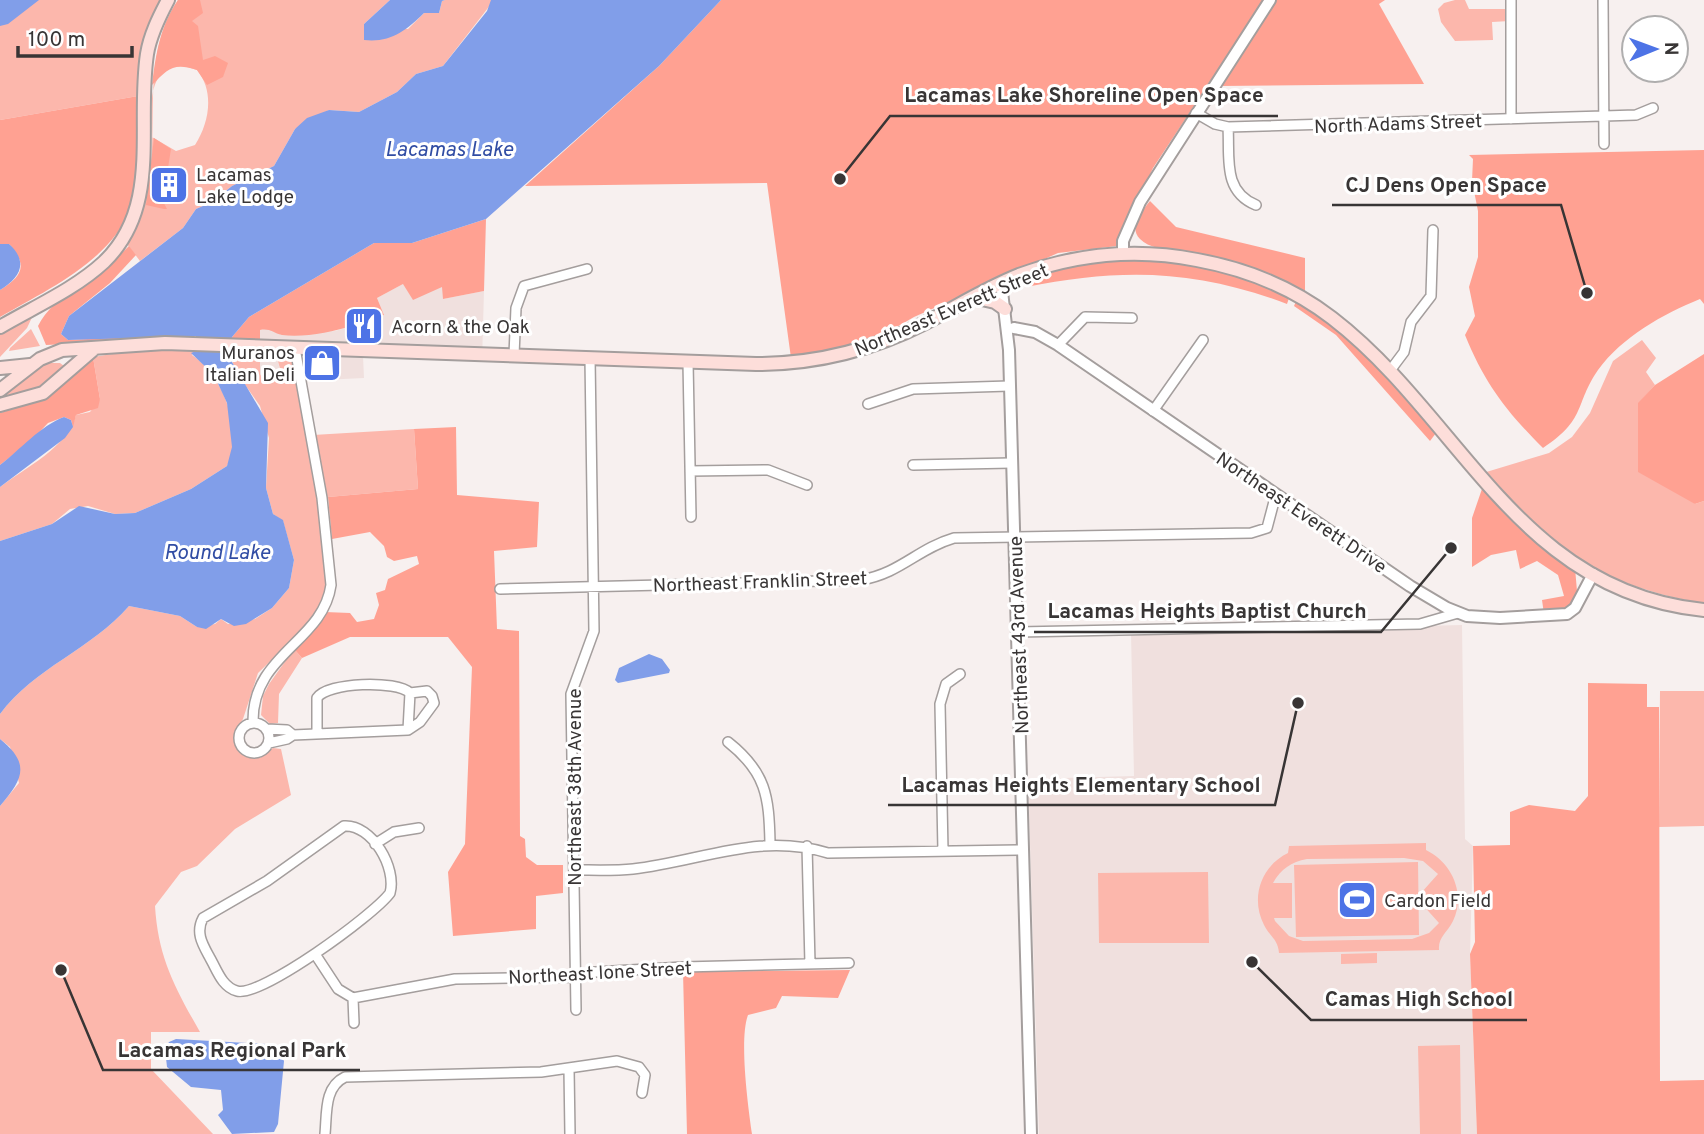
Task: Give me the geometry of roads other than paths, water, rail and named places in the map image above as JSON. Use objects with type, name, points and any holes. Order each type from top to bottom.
[{"type":"main road","points":[[0,327],[89,275],[118,247],[132,223],[143,176],[147,52],[168,0]]},
{"type":"main road","name":"Northeast Everett Street","points":[[0,390],[30,365],[62,350],[194,344],[788,364],[838,356],[922,324],[1001,283],[1058,263],[1123,254],[1193,259],[1265,280],[1298,296],[1335,320],[1389,372],[1476,472],[1536,535],[1593,574],[1653,600],[1704,610]]},
{"type":"main road","points":[[973,297],[995,302],[1005,309]]},
{"type":"main road","points":[[0,405],[43,393],[94,349]]},
{"type":"main road","points":[[0,368],[30,365]]},
{"type":"street","points":[[1123,254],[1123,241],[1136,210],[1270,0]]},
{"type":"street","points":[[1511,0],[1511,119]]},
{"type":"street","points":[[1603,0],[1604,144]]},
{"type":"street","name":"North Adams Street","points":[[1196,113],[1215,124],[1228,127],[1636,115],[1653,108]]},
{"type":"street","points":[[1228,127],[1231,181],[1240,197],[1256,205]]},
{"type":"street","points":[[1389,372],[1404,352],[1411,322],[1431,296],[1433,230]]},
{"type":"street","points":[[514,355],[516,308],[524,286],[587,269]]},
{"type":"street","name":"Northeast 43rd Avenue","points":[[1001,283],[1009,350],[1031,1134]]},
{"type":"street","name":"Northeast 43rd Avenue","points":[[1001,283],[1007,292],[1014,328],[1009,350]]},
{"type":"street","points":[[1058,345],[1085,317],[1132,318]]},
{"type":"street","name":"Northeast Everett Drive","points":[[1014,328],[1035,332],[1058,345],[1418,591],[1458,613],[1500,618],[1567,614],[1575,608],[1593,574]]},
{"type":"street","points":[[1153,411],[1203,340]]},
{"type":"street","points":[[253,722],[256,691],[261,681],[282,652],[318,618],[329,596],[331,585],[322,498],[295,348]]},
{"type":"street","name":"Northeast 38th Avenue","points":[[576,1010],[571,694],[575,677],[592,642],[590,358]]},
{"type":"street","points":[[688,362],[691,517]]},
{"type":"street","points":[[868,404],[913,389],[1009,386]]},
{"type":"street","points":[[914,466],[1011,463]]},
{"type":"street","points":[[690,471],[768,470],[807,485]]},
{"type":"street","name":"Northeast Franklin Street","points":[[500,589],[861,580],[890,573],[932,547],[954,538],[1261,532],[1271,520],[1276,494]]},
{"type":"street","points":[[1018,632],[1419,624],[1436,622],[1458,613]]},
{"type":"street","points":[[943,851],[940,704],[946,684],[960,674]]},
{"type":"street","points":[[253,722],[241,730],[239,738],[242,747],[255,753],[263,750],[269,743],[288,739],[293,735],[317,734],[408,730],[420,722],[434,704],[432,696],[426,691],[410,693],[396,685],[331,687],[322,691],[317,698],[317,734]]},
{"type":"street","points":[[408,730],[410,693]]},
{"type":"street","points":[[253,722],[267,729],[287,730],[293,735]]},
{"type":"street","points":[[267,729],[269,743]]},
{"type":"street","points":[[728,742],[748,758],[761,776],[768,805],[770,843]]},
{"type":"street","points":[[350,825],[365,830],[375,844],[389,870],[392,886],[385,900],[315,954],[254,989],[238,991],[223,981],[200,939],[199,927],[209,912],[267,881],[334,830],[350,825]]},
{"type":"street","points":[[375,844],[394,832],[419,828]]},
{"type":"street","points":[[574,870],[632,869],[770,843],[807,846],[828,853],[1023,850]]},
{"type":"street","points":[[807,846],[810,964]]},
{"type":"street","points":[[315,954],[338,989],[353,998],[354,1023]]},
{"type":"street","name":"Northeast Ione Street","points":[[353,998],[454,979],[575,978],[595,972],[683,967],[849,963]]},
{"type":"street","points":[[325,1134],[332,1087],[345,1077],[569,1069],[601,1062],[630,1063],[645,1074],[642,1093]]},
{"type":"street","points":[[569,1069],[570,1134]]},
{"type":"water","points":[[0,0],[39,0],[8,24],[0,26]]},
{"type":"water","points":[[390,0],[445,0],[442,1],[439,13],[424,13],[390,38],[364,40],[364,24]]},
{"type":"water","name":"Lacamas Lake","points":[[491,0],[721,0],[659,66],[486,219],[412,243],[374,243],[249,317],[232,337],[229,352],[232,362],[268,423],[266,488],[273,514],[283,520],[294,560],[289,588],[272,608],[246,624],[234,626],[221,619],[206,629],[197,627],[180,616],[129,606],[98,635],[29,684],[0,714],[0,541],[52,524],[79,506],[115,514],[135,513],[191,489],[227,466],[232,447],[227,403],[214,375],[191,353],[196,351],[196,336],[68,340],[61,334],[69,316],[183,228],[196,209],[212,202],[232,186],[274,166],[295,129],[307,118],[329,110],[359,112],[397,92],[416,74],[443,66],[487,11]]},
{"type":"water","points":[[0,244],[9,244],[15,251],[19,257],[20,269],[13,280],[0,290]]},
{"type":"water","points":[[64,417],[71,420],[73,427],[65,438],[0,487],[0,465],[39,432]]},
{"type":"water","points":[[649,654],[662,659],[670,670],[669,673],[618,683],[615,680],[619,668]]},
{"type":"water","points":[[0,739],[16,756],[20,772],[14,788],[0,806]]},
{"type":"water","points":[[176,1039],[266,1044],[277,1049],[284,1061],[278,1124],[274,1132],[232,1134],[218,1115],[223,1110],[221,1090],[191,1087],[167,1067],[165,1049],[169,1042]]},
{"type":"place","name":"Lacamas Lake Shoreline Open Space","points":[[840,179]]},
{"type":"place","name":"Lacamas Lake Lodge","points":[[169,185]]},
{"type":"place","name":"CJ Dens Open Space","points":[[1587,293]]},
{"type":"place","name":"Acorn & the Oak","points":[[364,326]]},
{"type":"place","name":"Muranos Italian Deli","points":[[322,363]]},
{"type":"place","name":"Lacamas Heights Baptist Church","points":[[1451,548]]},
{"type":"place","name":"Lacamas Heights Elementary School","points":[[1298,703]]},
{"type":"place","name":"Cardon Field","points":[[1357,900]]},
{"type":"place","name":"Camas High School","points":[[1252,962]]},
{"type":"place","name":"Lacamas Regional Park","points":[[61,970]]},
{"type":"water label","name":"Round Lake","points":[[217,552]]}]
